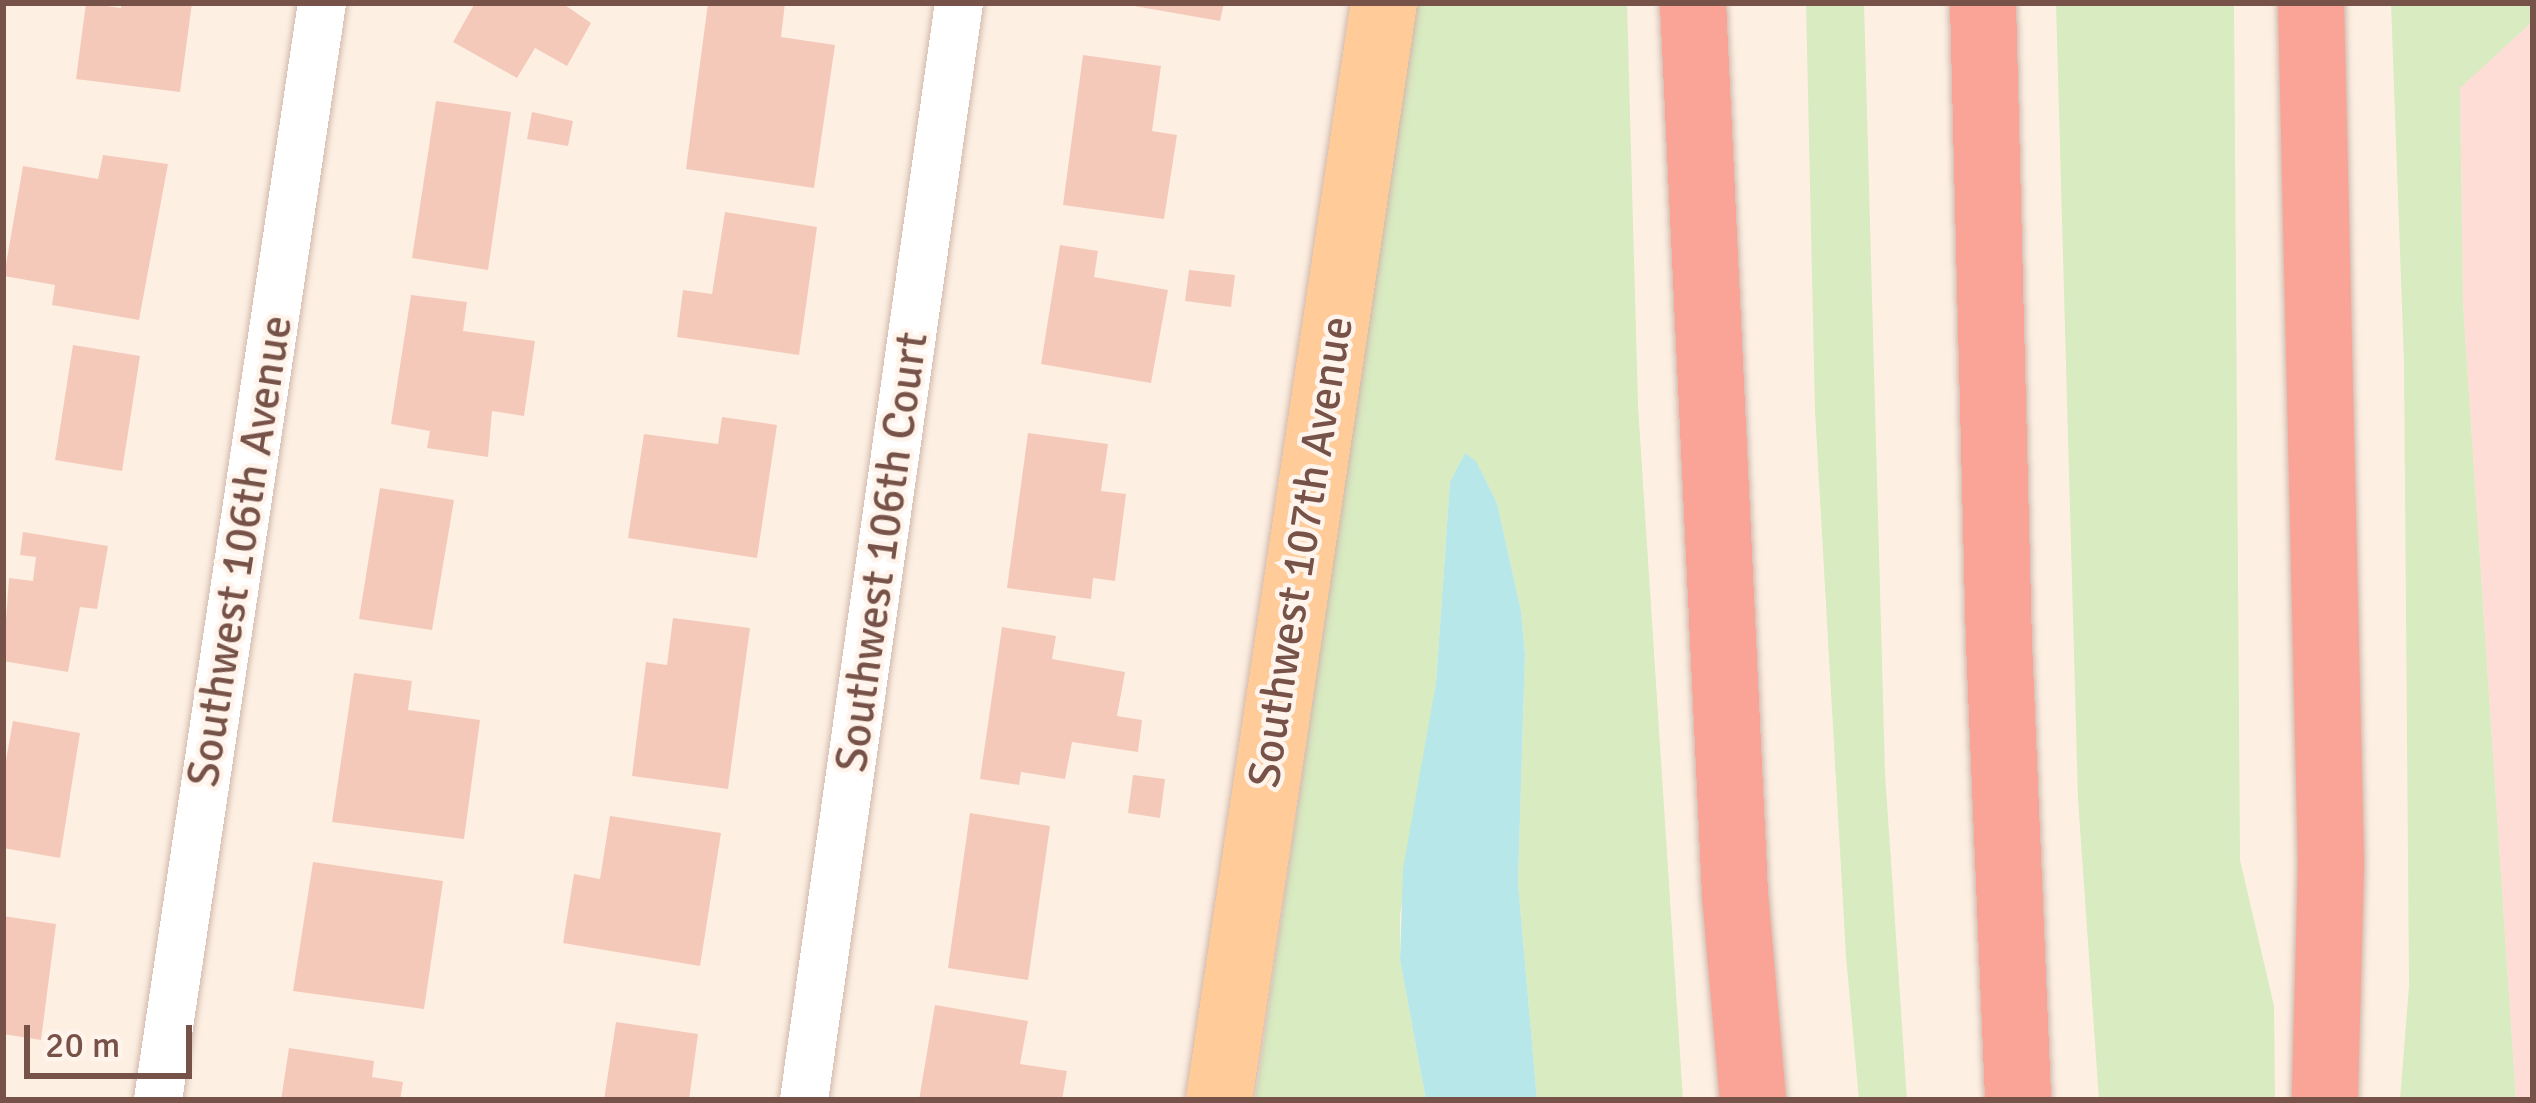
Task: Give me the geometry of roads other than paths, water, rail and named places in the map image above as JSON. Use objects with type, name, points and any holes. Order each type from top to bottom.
[{"type":"highway","points":[[1693,3],[1735,894],[1753,1100]]},
{"type":"highway","points":[[1983,3],[1999,643],[2018,1100]]},
{"type":"highway","points":[[2311,3],[2331,864],[2325,1100]]},
{"type":"main road","name":"Southwest 107th Avenue","points":[[1219,1100],[1384,3]]},
{"type":"street","name":"Southwest 106th Avenue","points":[[158,1100],[322,3]]},
{"type":"street","name":"Southwest 106th Court","points":[[804,1100],[959,3]]},
{"type":"water","points":[[1465,453],[1476,461],[1497,503],[1521,611],[1525,654],[1518,883],[1537,1100],[1426,1100],[1400,960],[1403,869],[1436,683],[1450,482]]}]
